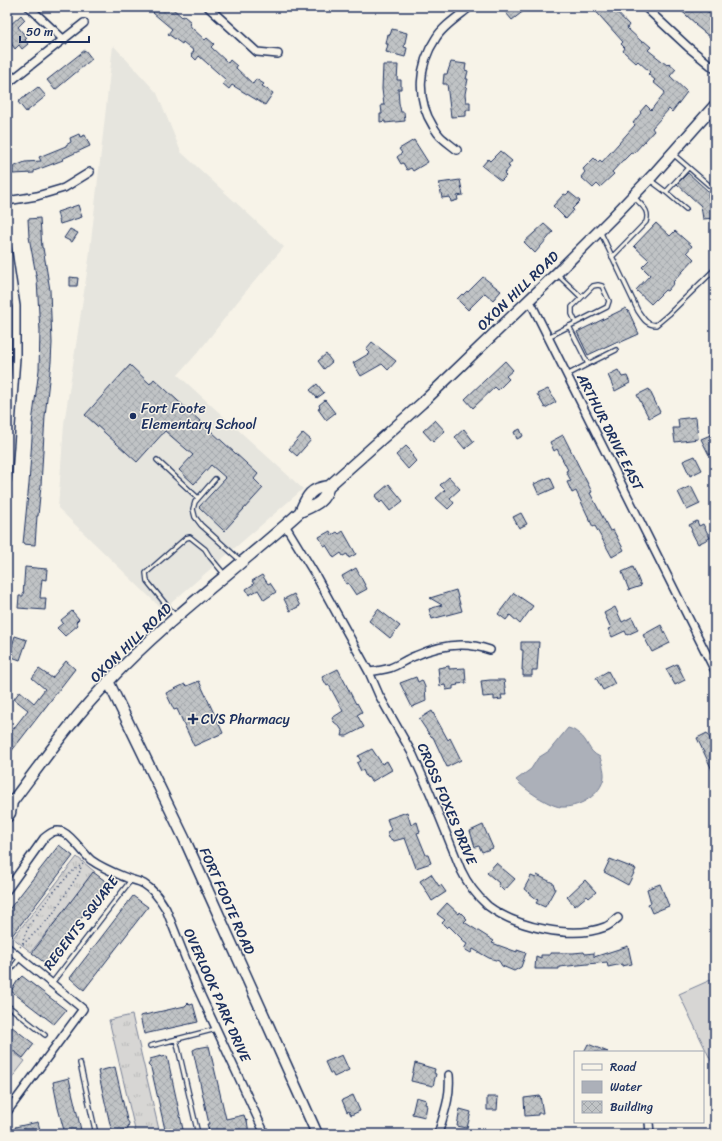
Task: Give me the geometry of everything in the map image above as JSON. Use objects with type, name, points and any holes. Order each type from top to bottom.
[{"type":"main road","name":"OXON HILL ROAD","points":[[7,817],[10,813],[10,803],[77,717],[108,681],[176,617],[300,512],[316,505],[326,496],[329,486],[422,403],[600,230],[672,154],[715,105]]},
{"type":"main road","name":"FORT FOOTE ROAD","points":[[108,681],[185,840],[317,1134]]},
{"type":"street","points":[[29,7],[64,40]]},
{"type":"street","points":[[208,7],[257,52],[278,54]]},
{"type":"street","points":[[457,150],[439,135],[426,115],[421,96],[421,78],[427,56],[436,37],[452,21],[470,7]]},
{"type":"street","points":[[645,7],[688,47],[715,69]]},
{"type":"street","points":[[7,84],[84,24]]},
{"type":"street","points":[[7,201],[37,196],[64,188],[90,172]]},
{"type":"street","points":[[7,247],[16,306],[16,358],[7,480]]},
{"type":"street","name":"ARTHUR DRIVE EAST","points":[[529,299],[715,671]]},
{"type":"street","name":"CROSS FOXES DRIVE","points":[[285,525],[316,576],[369,672],[379,695],[419,768],[460,870],[471,888],[484,902],[504,916],[550,930],[580,932],[609,925],[618,918]]},
{"type":"street","points":[[369,672],[388,669],[428,650],[468,645],[490,650]]},
{"type":"street","name":"REGENTS SQUARE","points":[[7,890],[44,838],[50,832],[58,831],[64,832],[91,859],[101,866],[130,880]]},
{"type":"street","name":"OVERLOOK PARK DRIVE","points":[[130,880],[144,884],[160,899],[166,909],[196,985],[265,1134]]},
{"type":"street","name":"REGENTS SQUARE","points":[[7,947],[83,1009],[7,1112]]},
{"type":"street","points":[[438,1134],[448,1101],[450,1085],[449,1075]]},
{"type":"street","points":[[649,1123],[650,1134]]},
{"type":"lane","points":[[672,154],[710,186]]},
{"type":"lane","points":[[666,192],[688,168]]},
{"type":"lane","points":[[649,179],[686,209]]},
{"type":"lane","points":[[612,257],[646,222],[648,216],[647,212],[633,196]]},
{"type":"lane","points":[[600,230],[638,311],[650,325],[656,325],[669,314],[715,269]]},
{"type":"lane","points":[[557,273],[581,297]]},
{"type":"lane","points":[[548,337],[569,326],[576,323],[607,307],[610,301],[602,286],[593,286],[572,307],[572,314],[576,323]]},
{"type":"lane","points":[[569,326],[588,364]]},
{"type":"lane","points":[[567,375],[616,350]]},
{"type":"lane","points":[[157,460],[198,498]]},
{"type":"lane","points":[[215,479],[195,502],[193,509],[197,521],[242,562]]},
{"type":"lane","points":[[176,617],[147,580],[146,573],[186,538],[190,537],[198,543],[226,576]]},
{"type":"lane","name":"REGENTS SQUARE","points":[[52,983],[130,880]]},
{"type":"lane","points":[[7,975],[20,958]]},
{"type":"lane","points":[[7,1005],[45,1035]]},
{"type":"lane","points":[[150,1046],[216,1029]]},
{"type":"lane","points":[[176,1039],[198,1134]]},
{"type":"lane","points":[[80,1063],[96,1134]]},
{"type":"path","points":[[19,948],[52,915],[78,875],[81,869],[80,867],[68,876],[43,906],[24,936],[23,943]]},
{"type":"shaded area","points":[[113,45],[157,93],[181,152],[284,247],[178,375],[303,489],[163,610],[58,508],[64,424],[89,259]]},
{"type":"green space","points":[[77,857],[95,872],[31,952],[13,938]]},
{"type":"green space","points":[[715,978],[715,1069],[679,994]]},
{"type":"green space","points":[[132,1015],[160,1134],[136,1134],[109,1020]]},
{"type":"green space","points":[[7,1047],[25,1061],[8,1083],[7,1083]]},
{"type":"water","points":[[568,728],[575,731],[582,737],[590,749],[600,757],[604,778],[597,792],[592,797],[574,806],[561,807],[550,804],[525,788],[516,780],[531,769],[538,758],[549,751]]},
{"type":"building","points":[[148,7],[171,7],[182,17],[184,16],[191,22],[189,24],[192,28],[205,40],[207,38],[214,44],[211,47],[228,63],[230,60],[237,66],[236,68],[253,84],[256,79],[264,84],[262,86],[273,93],[265,105],[232,85],[229,89],[223,84],[226,80],[199,56],[196,60],[191,55],[194,51],[183,42],[182,44],[168,34],[172,29]]},
{"type":"building","points":[[501,7],[529,7],[512,20]]},
{"type":"building","points":[[592,7],[612,7],[629,25],[627,28],[642,42],[644,41],[651,47],[648,50],[667,65],[669,63],[676,69],[670,76],[687,92],[672,112],[669,109],[652,128],[654,131],[633,154],[631,153],[612,172],[614,174],[600,187],[597,184],[593,188],[581,177],[585,172],[583,169],[594,158],[598,162],[600,160],[602,162],[635,125],[633,123],[646,105],[651,110],[665,92],[653,82],[655,80],[648,74],[650,72],[638,61],[636,63],[623,51],[625,48],[621,44],[623,42]]},
{"type":"building","points":[[677,7],[709,7],[706,10],[715,19],[715,41],[695,25],[696,24]]},
{"type":"building","points":[[21,15],[25,20],[18,27],[27,38],[25,40],[28,44],[22,49],[19,45],[15,49],[7,38],[7,28]]},
{"type":"building","points":[[392,29],[407,33],[404,47],[407,48],[405,57],[386,52],[388,34],[390,35]]},
{"type":"building","points":[[85,50],[92,59],[55,90],[47,80]]},
{"type":"building","points":[[451,62],[466,64],[465,70],[468,71],[465,94],[466,102],[470,102],[470,110],[466,110],[466,116],[451,117],[447,84],[443,84],[444,74],[447,74]]},
{"type":"building","points":[[383,65],[398,65],[397,80],[401,80],[401,89],[398,89],[399,103],[401,112],[404,112],[405,121],[380,122],[380,114],[382,114],[381,105],[384,105],[382,89]]},
{"type":"building","points":[[38,87],[46,96],[26,112],[18,102]]},
{"type":"building","points":[[79,134],[80,137],[85,135],[90,146],[62,159],[63,160],[34,171],[34,173],[13,174],[13,167],[25,162],[41,161],[39,157],[66,146],[71,142],[70,138]]},
{"type":"building","points":[[414,140],[428,162],[413,171],[411,168],[407,170],[397,157],[402,153],[399,149]]},
{"type":"building","points":[[500,151],[512,161],[508,166],[510,167],[504,174],[506,176],[501,181],[482,166],[488,159],[490,161]]},
{"type":"building","points":[[688,173],[708,191],[709,200],[715,197],[715,218],[703,219],[701,206],[677,184]]},
{"type":"building","points":[[460,180],[463,195],[457,196],[458,200],[451,202],[450,197],[442,198],[439,183]]},
{"type":"building","points":[[569,192],[580,201],[572,209],[574,210],[566,219],[553,206],[564,194],[566,195]]},
{"type":"building","points":[[78,205],[82,217],[60,224],[57,212]]},
{"type":"building","points":[[40,218],[42,248],[50,290],[52,343],[35,545],[23,544],[29,484],[32,423],[39,370],[40,331],[37,280],[29,237],[28,219]]},
{"type":"building","points":[[656,223],[670,236],[675,231],[692,246],[687,252],[694,259],[673,282],[674,283],[667,291],[665,290],[651,304],[636,290],[650,275],[642,267],[649,260],[634,246]]},
{"type":"building","points":[[544,224],[553,232],[535,253],[524,242]]},
{"type":"building","points":[[70,229],[78,233],[72,242],[64,238]]},
{"type":"building","points":[[70,277],[78,278],[77,286],[70,286]]},
{"type":"building","points":[[483,277],[501,291],[493,300],[485,293],[468,310],[457,299],[462,294],[463,295],[467,291],[468,292]]},
{"type":"building","points":[[626,308],[639,334],[619,343],[618,341],[588,355],[577,332]]},
{"type":"building","points":[[372,342],[396,361],[388,370],[382,364],[361,376],[353,363],[370,353],[366,349]]},
{"type":"building","points":[[326,354],[332,362],[324,369],[318,361]]},
{"type":"building","points":[[505,361],[513,370],[506,376],[509,379],[498,390],[495,387],[473,408],[465,399]]},
{"type":"building","points":[[130,365],[150,384],[154,379],[258,474],[254,479],[263,488],[224,531],[199,507],[226,478],[211,465],[194,484],[179,470],[193,455],[165,431],[137,462],[85,415]]},
{"type":"building","points":[[618,370],[622,377],[627,376],[630,383],[615,391],[608,375]]},
{"type":"building","points":[[317,384],[324,393],[317,398],[310,390]]},
{"type":"building","points":[[548,389],[556,402],[545,408],[537,394]]},
{"type":"building","points":[[649,389],[660,412],[649,418],[637,395]]},
{"type":"building","points":[[325,400],[335,413],[326,420],[318,409],[320,408],[319,405]]},
{"type":"building","points":[[696,417],[698,439],[675,442],[673,428],[679,428],[678,419]]},
{"type":"building","points":[[435,420],[445,431],[433,442],[423,431]]},
{"type":"building","points":[[464,429],[474,442],[465,449],[455,437]]},
{"type":"building","points":[[520,429],[523,436],[517,439],[514,432]]},
{"type":"building","points":[[303,433],[311,440],[297,456],[289,449]]},
{"type":"building","points":[[715,433],[715,452],[709,455],[701,439]]},
{"type":"building","points":[[563,435],[592,492],[590,493],[610,531],[613,530],[624,550],[612,557],[595,526],[593,527],[576,491],[572,493],[567,482],[571,481],[566,471],[568,470],[557,449],[554,451],[550,442]]},
{"type":"building","points":[[406,446],[414,454],[412,456],[416,461],[408,469],[396,455]]},
{"type":"building","points":[[695,456],[702,470],[690,476],[683,461]]},
{"type":"building","points":[[449,477],[460,489],[450,498],[454,503],[448,509],[436,498],[445,490],[440,485]]},
{"type":"building","points":[[550,477],[555,488],[539,495],[534,484]]},
{"type":"building","points":[[389,484],[403,501],[390,511],[382,501],[380,503],[375,496]]},
{"type":"building","points":[[691,486],[700,504],[687,510],[678,492]]},
{"type":"building","points":[[521,513],[527,524],[519,528],[513,517]]},
{"type":"building","points":[[697,521],[699,526],[703,524],[710,538],[698,544],[689,525]]},
{"type":"building","points":[[330,531],[332,535],[337,532],[339,534],[343,531],[356,554],[349,558],[347,554],[343,556],[341,553],[334,558],[319,537]]},
{"type":"building","points":[[25,567],[47,569],[46,580],[42,579],[40,598],[46,598],[45,610],[18,608],[19,596],[23,596]]},
{"type":"building","points":[[633,567],[641,586],[629,590],[622,572]]},
{"type":"building","points":[[356,568],[367,589],[356,595],[348,583],[346,584],[342,576]]},
{"type":"building","points":[[262,575],[276,592],[264,600],[258,590],[249,595],[246,589],[254,584],[252,581]]},
{"type":"building","points":[[456,590],[462,611],[432,619],[429,609],[442,605],[430,598]]},
{"type":"building","points":[[514,593],[533,606],[520,624],[510,615],[506,620],[498,614]]},
{"type":"building","points":[[294,594],[300,606],[290,611],[284,599]]},
{"type":"building","points":[[615,607],[622,622],[632,617],[638,630],[627,635],[625,631],[612,637],[608,629],[611,628],[604,613]]},
{"type":"building","points":[[378,609],[400,626],[390,638],[369,621]]},
{"type":"building","points":[[72,611],[79,619],[76,622],[78,625],[65,636],[57,628],[63,623],[61,620]]},
{"type":"building","points":[[661,625],[670,643],[652,652],[643,635]]},
{"type":"building","points":[[15,636],[27,640],[20,660],[9,656]]},
{"type":"building","points":[[521,642],[539,642],[537,670],[532,670],[532,676],[523,676],[523,650],[521,650]]},
{"type":"building","points":[[66,661],[75,669],[7,757],[7,737],[28,710],[14,699],[20,691],[34,703],[45,689],[32,678],[39,669],[52,678]]},
{"type":"building","points":[[677,664],[685,680],[675,685],[666,669]]},
{"type":"building","points":[[449,666],[449,669],[465,668],[466,683],[457,684],[458,685],[453,686],[453,689],[446,690],[445,685],[440,686],[438,668]]},
{"type":"building","points":[[338,669],[356,704],[357,703],[362,712],[357,715],[364,727],[347,736],[342,736],[343,732],[332,718],[343,711],[329,685],[327,686],[322,677]]},
{"type":"building","points":[[608,671],[615,684],[603,690],[596,678]]},
{"type":"building","points":[[416,677],[418,682],[422,680],[425,687],[426,701],[412,707],[400,683]]},
{"type":"building","points":[[504,680],[506,695],[501,695],[502,699],[494,700],[494,696],[483,697],[481,681]]},
{"type":"building","points":[[199,681],[223,733],[194,746],[177,709],[174,710],[166,693],[185,684],[187,686]]},
{"type":"building","points":[[432,711],[448,740],[450,738],[461,760],[447,767],[433,737],[429,734],[419,719]]},
{"type":"building","points":[[707,733],[715,749],[715,776],[697,738]]},
{"type":"building","points":[[372,749],[382,764],[387,761],[392,770],[371,782],[369,778],[366,777],[363,770],[361,771],[357,763],[361,761],[358,756]]},
{"type":"building","points":[[407,812],[411,825],[417,822],[420,832],[417,833],[431,863],[416,868],[405,838],[394,841],[389,838],[387,832],[391,830],[387,819]]},
{"type":"building","points":[[483,825],[493,848],[482,852],[479,846],[475,847],[470,831]]},
{"type":"building","points":[[59,845],[73,856],[11,937],[7,934],[7,912]]},
{"type":"building","points":[[610,859],[636,869],[628,885],[604,872]]},
{"type":"building","points":[[496,863],[515,879],[504,891],[498,885],[499,883],[487,873]]},
{"type":"building","points":[[93,872],[108,883],[46,964],[32,953]]},
{"type":"building","points":[[431,874],[439,886],[441,885],[446,892],[432,901],[420,881]]},
{"type":"building","points":[[537,875],[553,883],[555,889],[545,907],[536,903],[538,900],[524,889],[531,876],[536,878]]},
{"type":"building","points":[[585,880],[596,892],[589,898],[587,896],[575,906],[567,897]]},
{"type":"building","points":[[660,884],[669,906],[652,913],[648,904],[651,903],[647,889]]},
{"type":"building","points":[[133,896],[148,907],[84,990],[70,978]]},
{"type":"building","points":[[447,903],[467,919],[464,922],[494,941],[492,943],[517,952],[517,950],[526,953],[521,967],[514,971],[502,966],[499,961],[489,958],[473,949],[471,953],[464,949],[467,944],[461,940],[462,939],[449,926],[447,928],[442,923],[445,920],[437,914]]},
{"type":"building","points":[[628,946],[632,964],[622,966],[622,964],[608,967],[607,962],[559,967],[559,969],[535,969],[536,956],[541,958],[541,955],[550,955],[550,953],[584,952],[585,954],[594,953],[594,957]]},
{"type":"building","points":[[22,976],[66,1010],[54,1024],[11,991]]},
{"type":"building","points":[[188,1003],[190,1005],[193,1004],[198,1022],[144,1034],[140,1016],[185,1006]]},
{"type":"building","points":[[7,1023],[34,1044],[23,1058],[7,1046]]},
{"type":"building","points":[[588,1044],[606,1051],[584,1051]]},
{"type":"building","points":[[209,1046],[226,1119],[244,1115],[246,1121],[247,1120],[249,1134],[210,1134],[193,1050]]},
{"type":"building","points":[[342,1055],[349,1070],[334,1077],[332,1073],[330,1073],[325,1062]]},
{"type":"building","points":[[167,1056],[184,1134],[166,1134],[151,1068],[148,1065],[150,1059]]},
{"type":"building","points":[[415,1063],[435,1069],[434,1073],[436,1074],[433,1086],[411,1081]]},
{"type":"building","points":[[115,1067],[127,1120],[129,1123],[128,1129],[112,1133],[98,1071]]},
{"type":"building","points":[[69,1078],[82,1134],[65,1134],[58,1108],[53,1082]]},
{"type":"building","points":[[353,1095],[360,1111],[351,1115],[349,1111],[347,1112],[342,1100]]},
{"type":"building","points":[[540,1096],[543,1113],[525,1116],[524,1098]]},
{"type":"building","points":[[416,1097],[426,1100],[425,1104],[427,1105],[425,1117],[412,1114]]},
{"type":"building","points":[[487,1097],[498,1097],[497,1110],[487,1110]]},
{"type":"building","points":[[460,1109],[471,1112],[467,1128],[457,1126]]},
{"type":"building","points":[[38,1122],[41,1134],[17,1134],[15,1127]]},
{"type":"place","name":"Fort Foote Elementary School","points":[[133,416]]},
{"type":"place","name":"CVS Pharmacy","points":[[193,719]]}]
